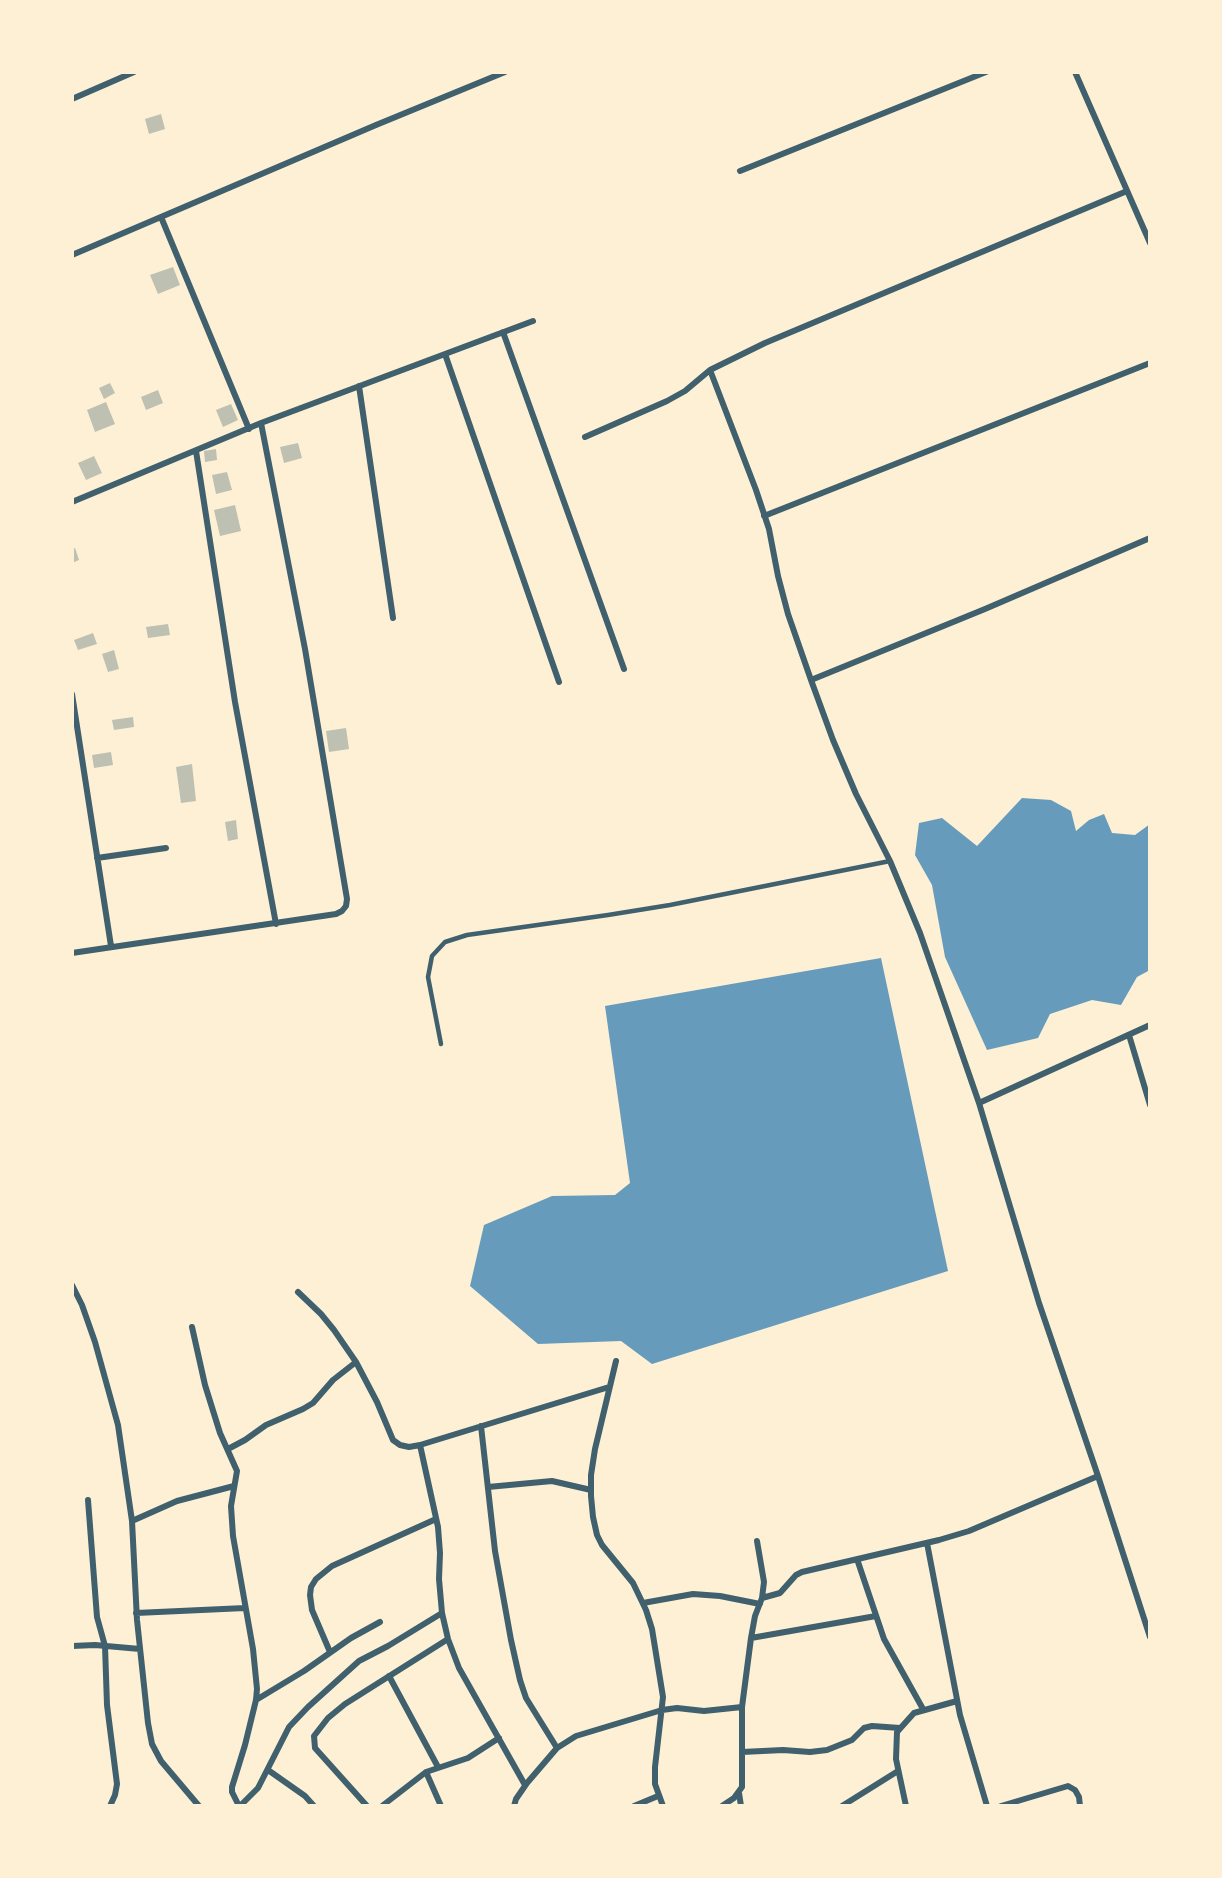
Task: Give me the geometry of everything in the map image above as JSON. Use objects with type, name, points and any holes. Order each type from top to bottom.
[{"type":"street","points":[[72,99],[134,72]]},
{"type":"street","points":[[72,255],[505,72]]},
{"type":"street","points":[[740,171],[986,72]]},
{"type":"street","points":[[1076,72],[1150,243]]},
{"type":"street","points":[[585,437],[685,391],[710,370],[765,343],[1127,191]]},
{"type":"street","points":[[160,217],[249,429]]},
{"type":"street","points":[[72,502],[261,423],[533,321]]},
{"type":"street","points":[[503,332],[624,669]]},
{"type":"street","points":[[445,354],[559,682]]},
{"type":"street","points":[[764,516],[1150,363]]},
{"type":"street","points":[[710,370],[756,490],[788,614],[811,680],[856,794],[890,861],[920,933],[979,1103],[1039,1303],[1150,1637]]},
{"type":"street","points":[[359,386],[393,618]]},
{"type":"street","points":[[72,953],[336,914],[346,906],[347,899],[304,649],[261,423]]},
{"type":"street","points":[[196,451],[237,713],[276,924]]},
{"type":"street","points":[[811,680],[1150,538]]},
{"type":"street","points":[[72,694],[111,946]]},
{"type":"street","points":[[97,858],[166,848]]},
{"type":"street","points":[[979,1103],[1150,1025]]},
{"type":"street","points":[[1129,1035],[1150,1105]]},
{"type":"street","points":[[72,1285],[95,1342],[115,1414],[132,1521],[136,1613],[152,1744],[161,1761],[199,1806]]},
{"type":"street","points":[[298,1292],[328,1322],[356,1362],[377,1402],[387,1431],[400,1445],[409,1447],[420,1445],[609,1387]]},
{"type":"street","points":[[192,1327],[205,1385],[220,1433],[237,1471],[231,1506],[233,1536],[253,1649],[257,1689],[232,1786],[232,1792],[240,1806],[258,1788],[289,1727],[345,1672],[359,1661],[442,1613]]},
{"type":"street","points":[[616,1361],[595,1449],[591,1490],[593,1517],[602,1545],[633,1582],[652,1629],[663,1697],[655,1767],[655,1784],[663,1806]]},
{"type":"street","points":[[228,1449],[266,1425],[313,1403],[333,1380],[356,1362]]},
{"type":"street","points":[[481,1426],[495,1551],[520,1680],[526,1698],[557,1748]]},
{"type":"street","points":[[420,1445],[436,1519],[440,1553],[439,1579],[442,1613],[448,1639],[459,1668],[525,1785]]},
{"type":"street","points":[[643,1603],[693,1594],[761,1601],[780,1593],[796,1575],[802,1572],[969,1531],[1098,1476]]},
{"type":"street","points":[[488,1486],[552,1481],[591,1490]]},
{"type":"street","points":[[132,1521],[177,1502],[234,1486]]},
{"type":"street","points":[[88,1500],[97,1617],[105,1646],[107,1705],[117,1784],[110,1806]]},
{"type":"street","points":[[330,1652],[312,1610],[311,1587],[316,1579],[332,1566],[436,1519]]},
{"type":"street","points":[[722,1806],[739,1793],[742,1787],[742,1707],[751,1638],[764,1582],[757,1542]]},
{"type":"street","points":[[927,1543],[957,1701],[987,1806]]},
{"type":"street","points":[[857,1559],[887,1646],[923,1709]]},
{"type":"street","points":[[136,1613],[245,1608]]},
{"type":"street","points":[[751,1638],[876,1616]]},
{"type":"street","points":[[256,1700],[304,1671],[351,1638],[380,1622]]},
{"type":"street","points":[[367,1806],[315,1748],[314,1737],[328,1718],[345,1704],[448,1639]]},
{"type":"street","points":[[72,1646],[140,1649]]},
{"type":"street","points":[[389,1676],[438,1767]]},
{"type":"street","points":[[906,1806],[898,1771],[897,1732],[914,1713],[957,1701]]},
{"type":"street","points":[[514,1806],[525,1785],[557,1748],[576,1736],[662,1710],[677,1708],[704,1711],[742,1707]]},
{"type":"street","points":[[742,1752],[827,1750],[852,1740],[864,1728],[872,1726],[900,1728]]},
{"type":"street","points":[[382,1806],[426,1772],[468,1758],[499,1738]]},
{"type":"street","points":[[268,1770],[305,1796],[314,1806]]},
{"type":"street","points":[[842,1806],[898,1771]]},
{"type":"street","points":[[426,1772],[441,1806]]},
{"type":"street","points":[[1001,1806],[1018,1803],[1068,1786],[1075,1790],[1080,1806]]},
{"type":"street","points":[[739,1793],[741,1806]]},
{"type":"street","points":[[634,1806],[658,1796]]},
{"type":"lane","points":[[441,1044],[428,977],[432,956],[445,942],[467,935],[670,905],[890,861]]},
{"type":"water","points":[[1022,798],[1051,800],[1071,811],[1076,831],[1089,820],[1104,814],[1112,833],[1135,835],[1150,824],[1150,970],[1137,977],[1121,1005],[1092,1000],[1050,1014],[1038,1038],[987,1050],[945,957],[932,885],[915,855],[919,823],[942,818],[977,846]]},
{"type":"water","points":[[881,958],[948,1271],[652,1364],[621,1341],[538,1344],[470,1286],[484,1225],[552,1196],[615,1195],[630,1183],[605,1006]]},
{"type":"building","points":[[161,114],[165,129],[149,134],[145,119]]},
{"type":"building","points":[[173,267],[180,285],[158,294],[150,275]]},
{"type":"building","points":[[110,383],[115,393],[104,399],[99,388]]},
{"type":"building","points":[[158,390],[163,403],[146,410],[141,397]]},
{"type":"building","points":[[106,402],[115,424],[95,432],[87,410]]},
{"type":"building","points":[[231,404],[238,420],[223,427],[216,410]]},
{"type":"building","points":[[298,443],[302,458],[284,463],[280,447]]},
{"type":"building","points":[[216,449],[217,460],[205,462],[204,451]]},
{"type":"building","points":[[94,456],[102,473],[86,480],[78,463]]},
{"type":"building","points":[[227,472],[232,490],[216,494],[212,475]]},
{"type":"building","points":[[235,505],[241,531],[220,536],[214,510]]},
{"type":"building","points":[[75,548],[79,560],[72,563],[72,549]]},
{"type":"building","points":[[168,624],[170,635],[148,638],[146,627]]},
{"type":"building","points":[[93,633],[97,644],[78,650],[74,640]]},
{"type":"building","points":[[114,650],[119,669],[108,672],[102,654]]},
{"type":"building","points":[[133,717],[134,727],[114,730],[112,720]]},
{"type":"building","points":[[346,728],[349,749],[329,752],[326,731]]},
{"type":"building","points":[[111,752],[113,765],[94,768],[92,755]]},
{"type":"building","points":[[192,764],[196,801],[181,803],[176,767]]},
{"type":"building","points":[[236,820],[238,839],[228,841],[225,822]]}]
